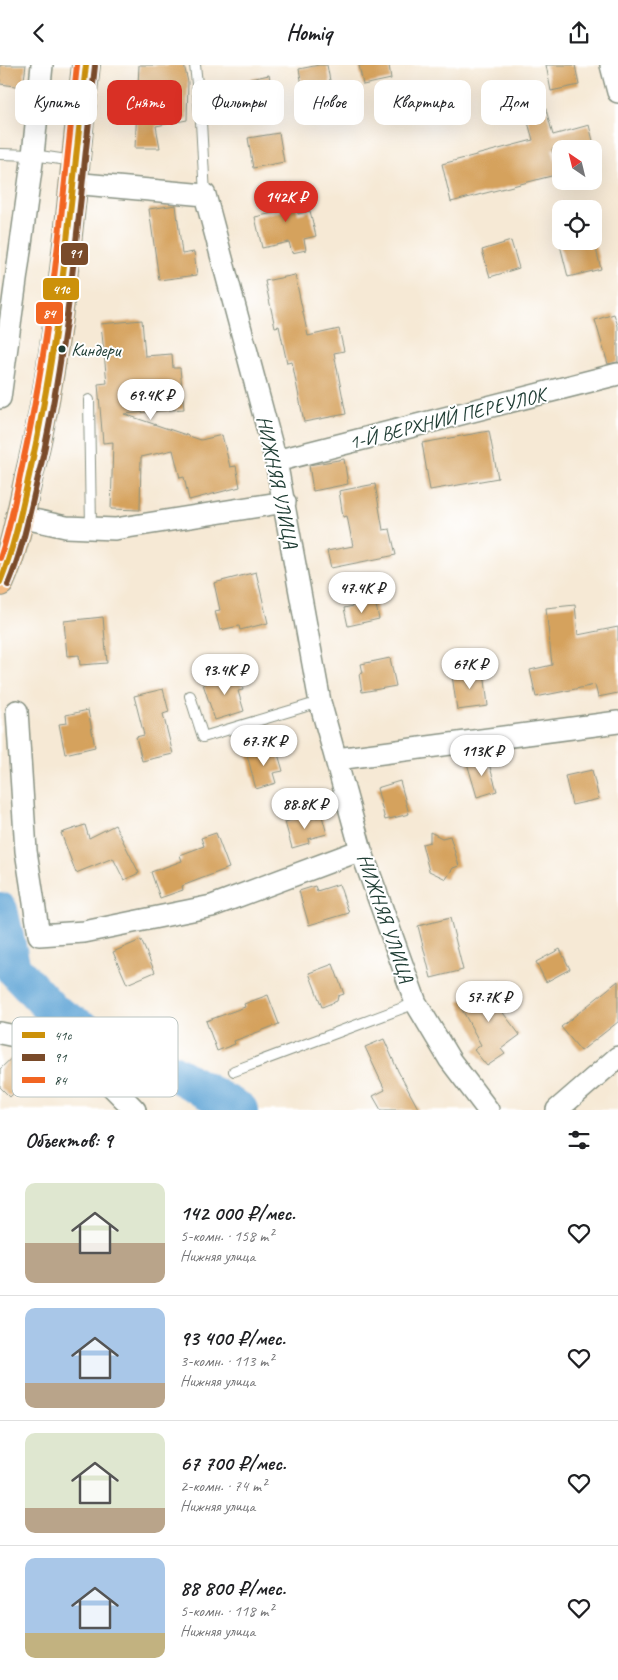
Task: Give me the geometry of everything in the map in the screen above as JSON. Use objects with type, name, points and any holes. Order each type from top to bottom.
[{"type":"main road","points":[[2,577],[20,517],[44,417],[55,349],[86,65]]},
{"type":"street","points":[[0,398],[33,155],[42,65]]},
{"type":"street","points":[[611,65],[618,92]]},
{"type":"street","points":[[74,172],[205,195]]},
{"type":"street","name":"НИЖНЯЯ УЛИЦА","points":[[205,195],[276,461],[320,702],[361,850],[416,1003],[450,1060],[488,1110]]},
{"type":"street","name":"1-Й ВЕРХНИЙ ПЕРЕУЛОК","points":[[276,461],[618,374]]},
{"type":"street","points":[[20,517],[66,527],[115,529],[285,502]]},
{"type":"street","points":[[17,711],[26,851],[39,935],[84,932],[212,906],[361,850]]},
{"type":"street","points":[[337,759],[618,722]]},
{"type":"street","points":[[557,1110],[618,1057]]},
{"type":"street","points":[[122,1097],[135,1110]]},
{"type":"lane","points":[[195,65],[201,122],[205,195]]},
{"type":"lane","points":[[0,154],[33,155],[74,172]]},
{"type":"lane","points":[[89,401],[91,528]]},
{"type":"lane","points":[[190,696],[203,737],[320,702]]},
{"type":"lane","points":[[234,1071],[416,1003]]},
{"type":"building","points":[[0,65],[26,65],[24,80],[15,80],[15,86],[0,84]]},
{"type":"building","points":[[139,65],[184,65],[188,82],[187,120],[182,121],[182,80],[138,80]]},
{"type":"building","points":[[327,65],[330,80],[301,80],[299,69]]},
{"type":"building","points":[[359,65],[389,65],[391,79],[374,80],[374,83],[364,85],[364,80],[362,80]]},
{"type":"building","points":[[546,65],[575,65],[579,85],[551,91]]},
{"type":"building","points":[[269,75],[270,80],[246,80]]},
{"type":"building","points":[[546,110],[553,135],[589,125],[593,140],[552,140],[552,176],[451,202],[442,164],[533,140],[529,125],[546,125]]},
{"type":"building","points":[[136,125],[161,125],[156,126],[160,148],[135,148]]},
{"type":"building","points":[[279,133],[284,162],[253,168],[248,138]]},
{"type":"building","points":[[292,183],[298,214],[310,211],[316,236],[304,239],[306,250],[292,253],[289,242],[262,248],[255,217],[282,211],[277,186]]},
{"type":"building","points":[[176,205],[182,254],[194,252],[197,275],[159,280],[149,209]]},
{"type":"building","points":[[511,241],[519,268],[490,277],[482,250]]},
{"type":"building","points":[[561,250],[596,250],[601,269],[568,277]]},
{"type":"building","points":[[295,275],[308,336],[339,329],[344,351],[334,353],[346,414],[304,422],[292,362],[287,363],[279,326],[275,327],[265,281]]},
{"type":"building","points":[[614,314],[618,326],[618,362],[608,364],[595,320]]},
{"type":"building","points":[[142,320],[145,356],[172,354],[173,368],[180,368],[184,409],[124,414],[201,440],[222,435],[230,467],[236,466],[240,487],[189,500],[184,477],[180,478],[173,450],[141,457],[140,510],[111,509],[113,442],[103,443],[98,384],[107,383],[101,324]]},
{"type":"building","points":[[489,431],[498,478],[430,490],[422,443]]},
{"type":"building","points":[[344,459],[348,484],[313,491],[309,465]]},
{"type":"building","points":[[375,484],[383,530],[390,529],[396,555],[331,568],[327,551],[353,546],[347,516],[343,517],[339,491]]},
{"type":"building","points":[[256,572],[268,623],[240,630],[239,626],[220,630],[215,611],[220,610],[214,583]]},
{"type":"building","points":[[375,601],[379,619],[348,626],[344,608]]},
{"type":"building","points":[[575,605],[578,635],[618,627],[618,693],[598,697],[595,685],[536,697],[530,670],[552,665],[546,608]]},
{"type":"building","points":[[103,617],[107,663],[80,665],[79,655],[67,656],[64,621]]},
{"type":"building","points":[[390,658],[396,686],[362,692],[359,674],[363,673],[361,664]]},
{"type":"building","points":[[484,671],[488,706],[457,710],[452,675]]},
{"type":"building","points":[[239,674],[243,690],[238,691],[244,711],[215,720],[203,684]]},
{"type":"building","points":[[163,689],[169,712],[163,714],[173,754],[142,761],[136,737],[144,735],[134,696]]},
{"type":"building","points":[[88,710],[95,747],[65,754],[59,724],[67,723],[66,715]]},
{"type":"building","points":[[266,746],[269,756],[278,754],[283,771],[273,773],[276,783],[256,789],[246,751]]},
{"type":"building","points":[[487,757],[497,791],[477,797],[467,763]]},
{"type":"building","points":[[592,770],[599,799],[572,805],[565,776]]},
{"type":"building","points":[[400,781],[409,814],[385,820],[377,788]]},
{"type":"building","points":[[322,816],[327,834],[308,839],[309,843],[292,848],[285,822],[302,817],[303,821]]},
{"type":"building","points":[[85,825],[89,838],[115,825],[139,873],[124,880],[113,858],[76,873],[61,833]]},
{"type":"building","points":[[430,832],[442,838],[450,836],[459,866],[453,868],[446,879],[429,871],[422,844],[430,842]]},
{"type":"building","points":[[216,833],[229,868],[182,886],[183,890],[160,898],[151,872],[182,861],[180,855],[204,846],[201,838]]},
{"type":"building","points":[[339,884],[349,913],[309,925],[299,891],[315,886],[317,891]]},
{"type":"building","points":[[450,918],[463,970],[431,978],[418,926]]},
{"type":"building","points":[[141,940],[155,972],[127,984],[113,952]]},
{"type":"building","points":[[560,949],[570,969],[546,982],[536,962]]},
{"type":"building","points":[[333,964],[344,994],[338,996],[337,1001],[322,1007],[309,973]]},
{"type":"building","points":[[618,981],[618,1022],[581,1051],[561,1027]]},
{"type":"building","points":[[496,982],[503,996],[494,1001],[520,1035],[501,1049],[505,1054],[487,1066],[474,1050],[481,1045],[458,1002]]},
{"type":"building","points":[[268,995],[279,1024],[234,1041],[235,1044],[217,1051],[206,1021],[245,1007],[244,1004]]},
{"type":"building","points":[[384,1039],[398,1071],[419,1110],[381,1110],[373,1096],[385,1090],[365,1047]]},
{"type":"building","points":[[12,1058],[12,1095],[10,1097],[0,1087],[0,1069]]},
{"type":"waterway","points":[[0,910],[13,968],[53,1011],[63,1017]]},
{"type":"waterway","points":[[178,1075],[240,1110]]},
{"type":"transit line","name":"84","points":[[0,558],[13,510],[42,363],[56,264],[77,65]]},
{"type":"transit line","name":"41с","points":[[0,582],[15,537],[22,507],[51,363],[86,65]]},
{"type":"transit line","name":"91","points":[[8,585],[23,541],[41,465],[60,366],[95,66]]},
{"type":"place","name":"Киндери","points":[[62,349]]}]
